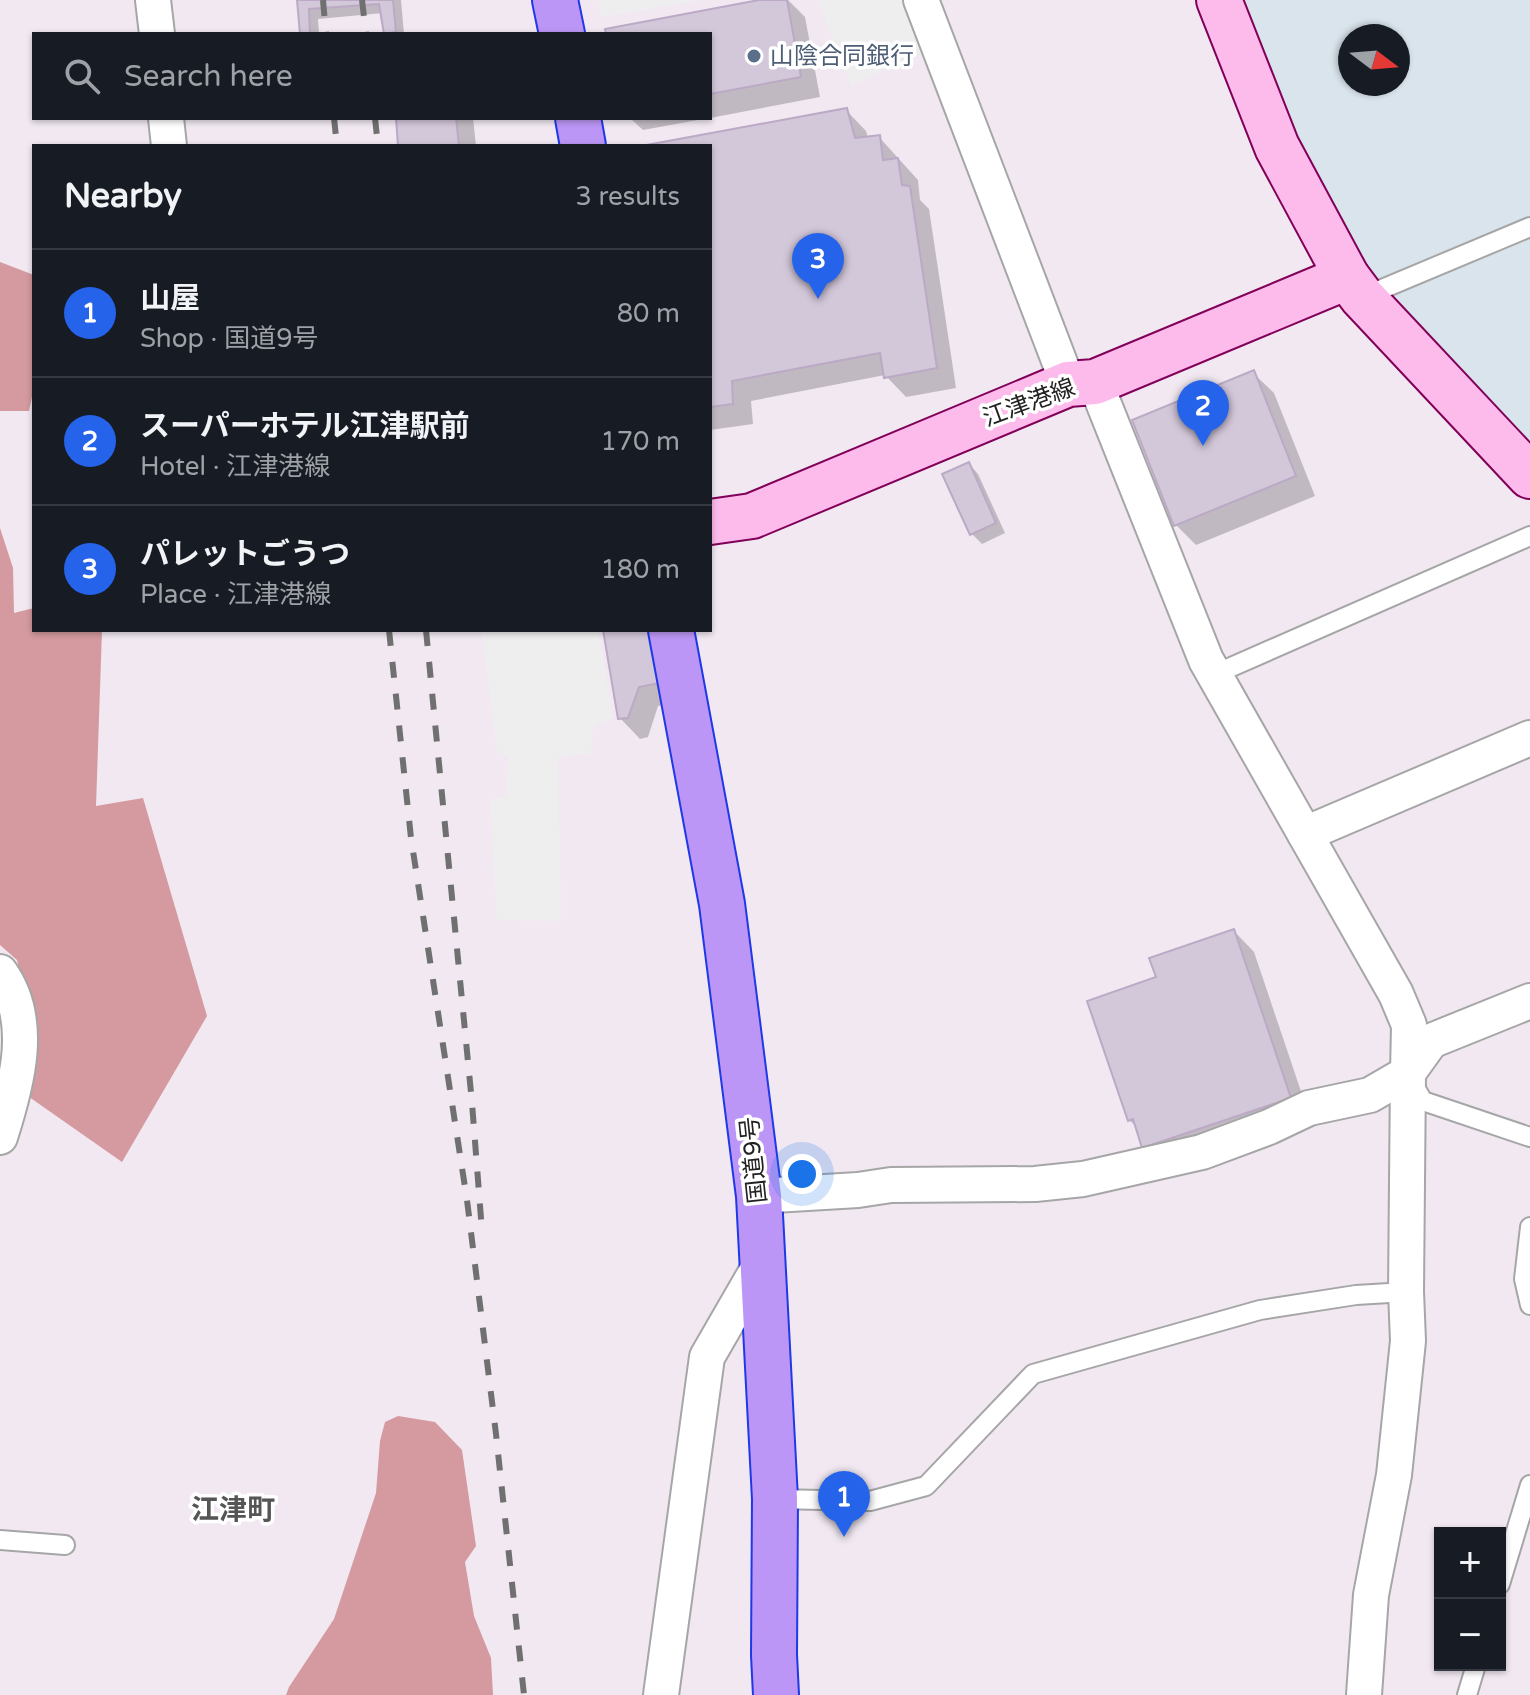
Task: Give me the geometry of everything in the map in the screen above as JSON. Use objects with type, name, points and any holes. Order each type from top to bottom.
[{"type":"highway","points":[[555,0],[562,32]]},
{"type":"highway","points":[[578,120],[583,144]]},
{"type":"highway","name":"国道9号","points":[[671,632],[722,904],[759,1196],[775,1499],[775,1675]]},
{"type":"main road","points":[[1219,0],[1277,147],[1355,287],[1530,476]]},
{"type":"main road","name":"江津港線","points":[[712,522],[752,516],[1081,383],[1355,287]]},
{"type":"street","points":[[153,0],[157,32]]},
{"type":"street","points":[[921,0],[1081,383],[1213,675],[1396,994],[1409,1025],[1408,1341],[1394,1475],[1371,1595],[1364,1695]]},
{"type":"street","points":[[166,120],[169,144]]},
{"type":"street","points":[[1305,834],[1530,738]]},
{"type":"street","points":[[0,972],[16,1001],[19,1047],[15,1085],[0,1137]]},
{"type":"street","points":[[759,1196],[891,1185],[1035,1184],[1083,1179],[1202,1152],[1309,1108],[1370,1095],[1408,1073],[1431,1041],[1530,1001]]},
{"type":"street","points":[[661,1695],[707,1357],[763,1260]]},
{"type":"lane","points":[[1355,287],[1530,227]]},
{"type":"lane","points":[[1213,675],[1530,536]]},
{"type":"lane","points":[[1408,1073],[1423,1101],[1530,1137]]},
{"type":"lane","points":[[1530,1227],[1524,1279],[1530,1305]]},
{"type":"lane","points":[[775,1499],[870,1501],[926,1486],[1033,1374],[1260,1310],[1356,1295],[1406,1292]]},
{"type":"lane","points":[[1506,1564],[1530,1485]]},
{"type":"lane","points":[[0,1540],[65,1545]]},
{"type":"lane","points":[[1467,1695],[1474,1671]]},
{"type":"shaded area","points":[[599,0],[700,0],[601,17]]},
{"type":"shaded area","points":[[818,0],[902,0],[922,52],[851,86]]},
{"type":"shaded area","points":[[1236,0],[1530,0],[1530,444],[1340,237]]},
{"type":"shaded area","points":[[0,262],[32,274],[32,397],[29,411],[0,411]]},
{"type":"shaded area","points":[[0,528],[13,568],[14,613],[32,608],[32,632],[102,632],[96,806],[143,798],[207,1016],[122,1162],[22,1092],[29,1016],[17,960],[0,945]]},
{"type":"shaded area","points":[[482,632],[598,632],[613,717],[593,727],[591,753],[558,757],[561,921],[497,920],[490,799],[506,797],[508,758],[497,751]]},
{"type":"shaded area","points":[[398,1416],[435,1422],[462,1450],[476,1546],[465,1562],[474,1616],[491,1658],[493,1695],[286,1695],[334,1619],[376,1493],[380,1441],[385,1422]]},
{"type":"building","points":[[297,0],[393,0],[396,32],[384,32],[379,4],[309,9],[310,32],[300,32]]},
{"type":"building","name":"山陰合同銀行","points":[[759,0],[787,0],[801,77],[712,94],[712,32],[606,32],[605,29]]},
{"type":"building","points":[[847,108],[855,138],[880,135],[883,160],[898,158],[902,185],[910,186],[937,368],[884,378],[880,353],[732,381],[733,404],[712,407],[712,144],[652,144]]},
{"type":"building","points":[[396,120],[456,120],[459,144],[398,144]]},
{"type":"building","points":[[1254,370],[1296,476],[1174,526],[1132,420]]},
{"type":"building","points":[[969,462],[996,523],[970,535],[942,474]]},
{"type":"building","points":[[603,632],[650,632],[659,683],[639,687],[628,718],[618,719]]},
{"type":"building","points":[[1234,929],[1291,1098],[1142,1148],[1133,1119],[1128,1121],[1087,1001],[1156,977],[1149,958]]},
{"type":"railway","points":[[323,0],[326,32]]},
{"type":"railway","points":[[362,0],[366,32]]},
{"type":"railway","points":[[334,120],[337,144]]},
{"type":"railway","points":[[375,120],[378,144]]},
{"type":"railway","points":[[389,632],[411,838],[467,1200],[524,1695]]},
{"type":"railway","points":[[426,632],[482,1231]]},
{"type":"place","name":"山陰合同銀行","points":[[754,56]]},
{"type":"place","name":"パレットごうつ","points":[[818,299]]},
{"type":"place","name":"スーパーホテル江津駅前","points":[[1203,446]]},
{"type":"place","name":"山屋","points":[[844,1537]]},
{"type":"district","name":"江津町","points":[[233,1510]]}]
